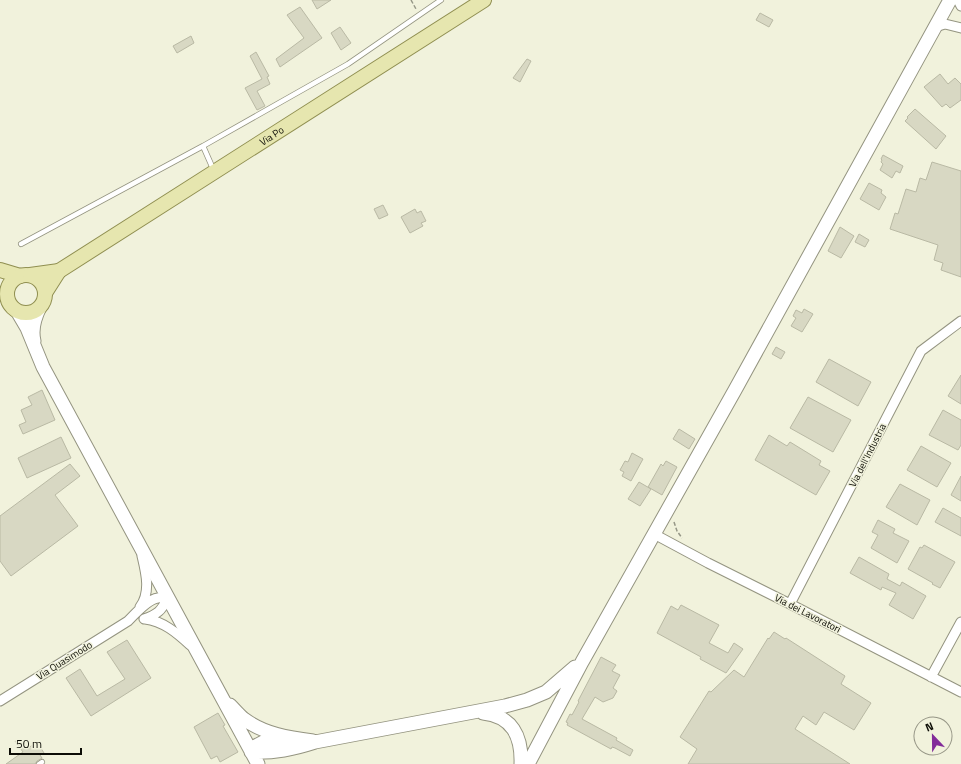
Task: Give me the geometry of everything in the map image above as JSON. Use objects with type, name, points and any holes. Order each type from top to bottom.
[{"type":"main road","name":"Via Po","points":[[45,293],[59,272],[484,0]]},
{"type":"main road","points":[[528,764],[582,662],[950,0]]},
{"type":"main road","points":[[0,270],[36,277],[42,282],[45,293],[44,300],[37,310],[29,312],[17,311]]},
{"type":"main road","name":"Via Po","points":[[25,275],[59,272]]},
{"type":"main road","points":[[7,292],[11,281],[25,275]]},
{"type":"main road","points":[[0,279],[7,292],[9,303],[17,311],[27,328],[43,367],[258,764]]},
{"type":"main road","points":[[35,348],[32,334],[40,306]]},
{"type":"main road","points":[[250,751],[266,753],[291,750],[314,742],[505,706],[527,700],[546,692],[582,662]]},
{"type":"main road","points":[[222,697],[244,718],[256,726],[283,737],[314,742]]},
{"type":"main road","points":[[473,712],[493,714],[502,718],[513,729],[518,739],[521,764]]},
{"type":"main road","points":[[250,751],[269,739],[283,737]]},
{"type":"street","points":[[958,0],[961,6]]},
{"type":"street","points":[[935,27],[945,24],[961,28]]},
{"type":"street","name":"Via dell'Industria","points":[[790,604],[921,351],[961,321]]},
{"type":"street","name":"Via dei Lavoratori","points":[[654,534],[961,692]]},
{"type":"street","name":"Via Quasimodo","points":[[0,701],[128,621],[138,610],[145,600],[147,591],[144,565],[139,545]]},
{"type":"street","name":"Via Quasimodo","points":[[128,621],[154,616],[162,610],[168,598],[157,598],[138,610]]},
{"type":"street","name":"Via Quasimodo","points":[[144,619],[153,620],[164,624],[196,650]]},
{"type":"street","points":[[931,677],[961,622]]},
{"type":"lane","points":[[21,244],[203,146],[348,64],[440,0]]},
{"type":"lane","points":[[203,146],[215,172]]},
{"type":"path","points":[[411,0],[419,14]]},
{"type":"building","points":[[312,0],[331,0],[317,9]]},
{"type":"building","points":[[300,7],[322,38],[280,67],[276,59],[304,38],[287,15]]},
{"type":"building","points":[[760,13],[773,20],[769,27],[756,20]]},
{"type":"building","points":[[340,27],[351,43],[341,50],[331,33]]},
{"type":"building","points":[[191,36],[194,43],[177,53],[173,46]]},
{"type":"building","points":[[256,52],[269,76],[267,77],[270,84],[257,91],[265,106],[257,110],[245,88],[262,79],[250,56]]},
{"type":"building","points":[[527,59],[531,61],[520,82],[513,78]]},
{"type":"building","points":[[940,74],[948,84],[955,78],[961,84],[961,100],[950,108],[946,104],[942,107],[924,87]]},
{"type":"building","points":[[915,109],[946,136],[936,149],[905,121]]},
{"type":"building","points":[[883,155],[903,166],[900,173],[896,171],[892,178],[880,170],[883,164],[881,159]]},
{"type":"building","points":[[932,162],[961,171],[961,277],[941,270],[943,263],[934,260],[938,245],[890,229],[895,213],[898,214],[906,189],[916,192],[920,178],[926,180]]},
{"type":"building","points":[[869,183],[882,190],[881,193],[886,197],[879,210],[860,199]]},
{"type":"building","points":[[383,205],[388,215],[379,219],[374,209]]},
{"type":"building","points":[[415,209],[417,213],[421,211],[426,221],[421,223],[423,226],[410,233],[401,217]]},
{"type":"building","points":[[840,227],[854,236],[841,258],[828,251]]},
{"type":"building","points":[[859,234],[869,240],[865,247],[855,242]]},
{"type":"building","points":[[804,309],[813,314],[802,332],[791,326],[796,318],[793,316],[796,310],[802,313]]},
{"type":"building","points":[[776,347],[785,352],[781,359],[772,354]]},
{"type":"building","points":[[829,359],[871,382],[858,406],[816,382]]},
{"type":"building","points":[[961,375],[961,404],[948,396]]},
{"type":"building","points":[[42,390],[55,420],[23,434],[19,425],[26,422],[21,410],[32,405],[28,397]]},
{"type":"building","points":[[808,397],[851,420],[833,452],[790,428]]},
{"type":"building","points":[[943,410],[961,420],[961,445],[958,450],[929,435]]},
{"type":"building","points":[[679,429],[695,439],[689,449],[673,439]]},
{"type":"building","points":[[769,435],[787,446],[790,442],[821,461],[819,465],[830,471],[816,495],[755,460]]},
{"type":"building","points":[[61,437],[71,458],[27,478],[18,458]]},
{"type":"building","points":[[921,446],[951,463],[937,487],[907,470]]},
{"type":"building","points":[[632,453],[643,459],[631,481],[622,476],[624,472],[620,470],[625,461],[628,462]]},
{"type":"building","points":[[666,461],[677,467],[662,495],[648,487],[661,464],[663,466]]},
{"type":"building","points":[[70,464],[80,476],[55,495],[78,526],[11,576],[0,561],[0,516]]},
{"type":"building","points":[[961,476],[961,501],[951,495]]},
{"type":"building","points":[[639,482],[651,489],[640,506],[628,499]]},
{"type":"building","points":[[900,484],[930,500],[917,525],[886,507]]},
{"type":"building","points":[[943,508],[961,518],[961,536],[935,522]]},
{"type":"building","points":[[878,520],[895,529],[893,533],[909,541],[897,563],[871,548],[878,535],[872,532]]},
{"type":"building","points":[[924,545],[955,562],[940,588],[908,569],[920,547],[922,548]]},
{"type":"building","points":[[859,557],[889,574],[887,579],[900,586],[902,582],[926,596],[913,619],[889,605],[896,593],[882,587],[881,590],[850,573]]},
{"type":"building","points":[[681,605],[719,625],[709,643],[728,653],[734,643],[743,649],[726,673],[700,659],[701,657],[657,633],[671,606],[678,610]]},
{"type":"building","points":[[774,632],[785,639],[786,638],[845,676],[841,684],[871,703],[854,730],[824,712],[816,725],[803,716],[795,729],[850,764],[688,764],[697,749],[680,737],[709,691],[711,692],[734,670],[744,677],[768,638],[769,639]]},
{"type":"building","points":[[127,640],[151,678],[91,716],[66,678],[80,669],[97,696],[125,679],[107,652]]},
{"type":"building","points":[[601,657],[616,665],[612,671],[620,675],[613,688],[617,691],[613,698],[603,702],[595,697],[582,719],[617,738],[616,740],[633,750],[630,756],[615,748],[612,747],[611,749],[567,725],[568,723],[566,722],[570,714],[572,715],[579,702],[578,701]]},
{"type":"building","points":[[218,713],[225,725],[223,726],[238,752],[220,762],[217,756],[211,759],[194,727]]},
{"type":"building","points":[[15,741],[28,748],[37,742],[44,753],[40,755],[42,758],[35,764],[6,764],[23,752]]}]
